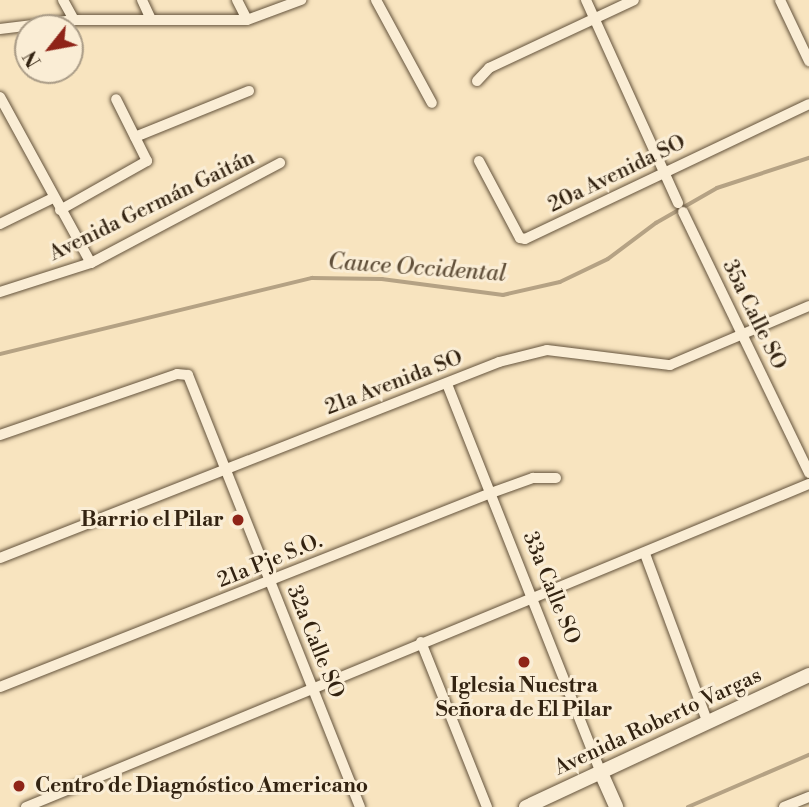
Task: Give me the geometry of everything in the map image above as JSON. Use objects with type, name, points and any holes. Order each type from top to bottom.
[{"type":"street","points":[[142,0],[151,19]]},
{"type":"street","points":[[237,0],[247,20]]},
{"type":"street","points":[[84,20],[247,20],[301,0]]},
{"type":"street","points":[[376,0],[432,103]]},
{"type":"street","points":[[586,0],[664,172]]},
{"type":"street","points":[[477,81],[489,68],[634,0]]},
{"type":"street","points":[[780,0],[809,61]]},
{"type":"street","points":[[135,137],[249,91]]},
{"type":"street","points":[[0,97],[53,198],[92,262]]},
{"type":"street","points":[[60,210],[147,161],[116,99]]},
{"type":"street","name":"20a Avenida SO","points":[[479,161],[520,238],[525,239],[809,104]]},
{"type":"street","name":"Avenida Germán Gaitán","points":[[0,292],[92,262],[281,163]]},
{"type":"street","name":"35a Calle SO","points":[[664,172],[809,473]]},
{"type":"street","points":[[0,225],[53,198]]},
{"type":"street","name":"21a Avenida SO","points":[[0,558],[227,472],[499,362],[547,350],[670,365],[743,338],[809,306]]},
{"type":"street","name":"32a Calle SO","points":[[0,435],[177,374],[188,375],[270,583],[315,688],[360,807]]},
{"type":"street","name":"33a Calle SO","points":[[447,384],[616,807]]},
{"type":"street","name":"21a Pje S.O.","points":[[0,687],[270,583],[491,493],[533,478],[556,478]]},
{"type":"street","points":[[26,807],[421,642],[534,600],[809,484]]},
{"type":"street","points":[[645,554],[707,721]]},
{"type":"street","points":[[421,642],[487,807]]},
{"type":"street","name":"Avenida Roberto Vargas","points":[[526,807],[602,775],[707,721],[809,675]]},
{"type":"street","points":[[784,807],[809,797]]},
{"type":"waterway","name":"Cauce Occidental","points":[[0,354],[312,278],[382,279],[503,295],[560,282],[608,259],[656,223],[717,188],[809,158]]},
{"type":"waterway","points":[[688,807],[809,755]]},
{"type":"place","name":"Barrio el Pilar","points":[[238,520]]},
{"type":"place","name":"Iglesia Nuestra Señora de El Pilar","points":[[524,662]]},
{"type":"place","name":"Centro de Diagnóstico Americano","points":[[19,786]]}]
